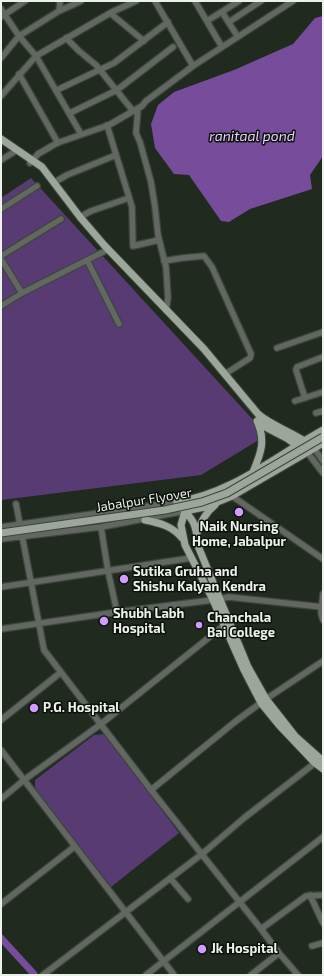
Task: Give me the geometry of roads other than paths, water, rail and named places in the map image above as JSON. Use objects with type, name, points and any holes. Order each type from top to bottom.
[{"type":"main road","points":[[1,139],[31,161],[48,180],[80,223],[104,251],[202,353],[254,416],[267,428],[298,445],[307,452]]},
{"type":"main road","points":[[1,143],[42,167],[80,217],[104,245],[204,349],[246,401],[266,421],[306,440],[314,448]]},
{"type":"main road","points":[[253,472],[260,455],[262,444],[260,429],[254,416]]},
{"type":"main road","points":[[177,502],[192,500],[228,487],[323,430]]},
{"type":"main road","points":[[185,511],[218,502],[232,496],[323,442]]},
{"type":"main road","name":"Jabalpur Flyover","points":[[1,533],[165,510],[202,502],[227,493],[323,442]]},
{"type":"main road","points":[[192,500],[185,511],[181,525],[183,540],[191,558],[216,599]]},
{"type":"main road","points":[[177,502],[194,522],[198,546],[216,599],[227,623],[244,670],[279,725],[315,763],[323,769]]},
{"type":"main road","points":[[197,534],[202,518],[218,502]]},
{"type":"main road","points":[[145,520],[168,526],[183,540]]},
{"type":"main road","points":[[264,701],[295,736],[323,761]]},
{"type":"street","points":[[25,1],[2,13],[36,56],[81,134]]},
{"type":"street","points":[[59,1],[59,11]]},
{"type":"street","points":[[1,58],[19,36],[59,11],[81,1]]},
{"type":"street","points":[[1,96],[36,56],[110,13],[136,1]]},
{"type":"street","points":[[195,1],[222,47]]},
{"type":"street","points":[[207,21],[239,1]]},
{"type":"street","points":[[229,22],[261,1]]},
{"type":"street","points":[[31,161],[38,154],[58,143],[107,125],[135,110],[193,66],[238,37],[286,3],[293,1]]},
{"type":"street","points":[[157,2],[193,66]]},
{"type":"street","points":[[222,12],[238,37]]},
{"type":"street","points":[[110,13],[144,41]]},
{"type":"street","points":[[57,90],[101,70],[124,57],[168,22]]},
{"type":"street","points":[[66,38],[101,70],[135,110],[136,134],[142,147],[151,182],[159,240],[164,261],[168,298],[166,310]]},
{"type":"street","points":[[70,113],[117,90],[173,47]]},
{"type":"street","points":[[19,74],[58,143]]},
{"type":"street","points":[[107,125],[132,207],[133,246],[159,240]]},
{"type":"street","points":[[1,160],[14,152]]},
{"type":"street","points":[[54,182],[67,175],[116,155]]},
{"type":"street","points":[[1,209],[37,186]]},
{"type":"street","points":[[80,217],[91,211],[129,198]]},
{"type":"street","points":[[1,256],[61,218]]},
{"type":"street","points":[[1,306],[22,293],[104,251]]},
{"type":"street","points":[[164,261],[204,256],[212,267],[251,354],[250,358],[225,374]]},
{"type":"street","points":[[1,259],[22,293]]},
{"type":"street","points":[[86,260],[119,324]]},
{"type":"street","points":[[277,348],[323,332]]},
{"type":"street","points":[[305,398],[296,370],[297,367],[323,357]]},
{"type":"street","points":[[295,401],[323,392]]},
{"type":"street","points":[[316,413],[323,411]]},
{"type":"street","points":[[316,434],[323,442]]},
{"type":"street","points":[[314,448],[323,461]]},
{"type":"street","points":[[307,452],[323,473]]},
{"type":"street","points":[[232,496],[323,560]]},
{"type":"street","points":[[1,527],[177,502]]},
{"type":"street","points":[[16,504],[44,650],[60,673],[151,790],[298,975]]},
{"type":"street","points":[[1,539],[101,527],[145,520],[185,511]]},
{"type":"street","points":[[101,527],[108,571],[117,612]]},
{"type":"street","points":[[1,587],[191,558]]},
{"type":"street","points":[[323,594],[323,620]]},
{"type":"street","points":[[1,629],[229,597],[322,607]]},
{"type":"street","points":[[1,799],[24,780],[101,724],[227,623]]},
{"type":"street","points":[[151,790],[236,721],[323,661]]},
{"type":"street","points":[[1,720],[60,673]]},
{"type":"street","points":[[1,750],[74,847],[174,975]]},
{"type":"street","points":[[43,975],[202,854],[244,818],[315,763]]},
{"type":"street","points":[[146,975],[323,837]]},
{"type":"street","points":[[1,904],[74,847]]},
{"type":"street","points":[[170,878],[188,900]]},
{"type":"street","points":[[261,929],[302,898],[310,895],[323,895]]},
{"type":"street","points":[[310,895],[323,923]]},
{"type":"street","points":[[312,946],[323,943]]},
{"type":"street","points":[[251,975],[279,953]]},
{"type":"water","name":"ranitaal pond","points":[[323,16],[323,156],[310,175],[312,189],[250,209],[229,222],[221,221],[189,175],[174,174],[155,148],[151,124],[158,105],[174,92],[234,70],[293,44],[315,18]]},
{"type":"waterway","points":[[1,938],[34,974]]},
{"type":"place","name":"Naik Nursing Home, Jabalpur","points":[[239,512]]},
{"type":"place","name":"Sutika Gruha and Shishu Kalyan Kendra","points":[[124,579]]},
{"type":"place","name":"Shubh Labh Hospital","points":[[104,621]]},
{"type":"place","name":"Chanchala Bai College","points":[[199,625]]},
{"type":"place","name":"P.G. Hospital","points":[[34,708]]},
{"type":"place","name":"Jk Hospital","points":[[202,949]]}]
